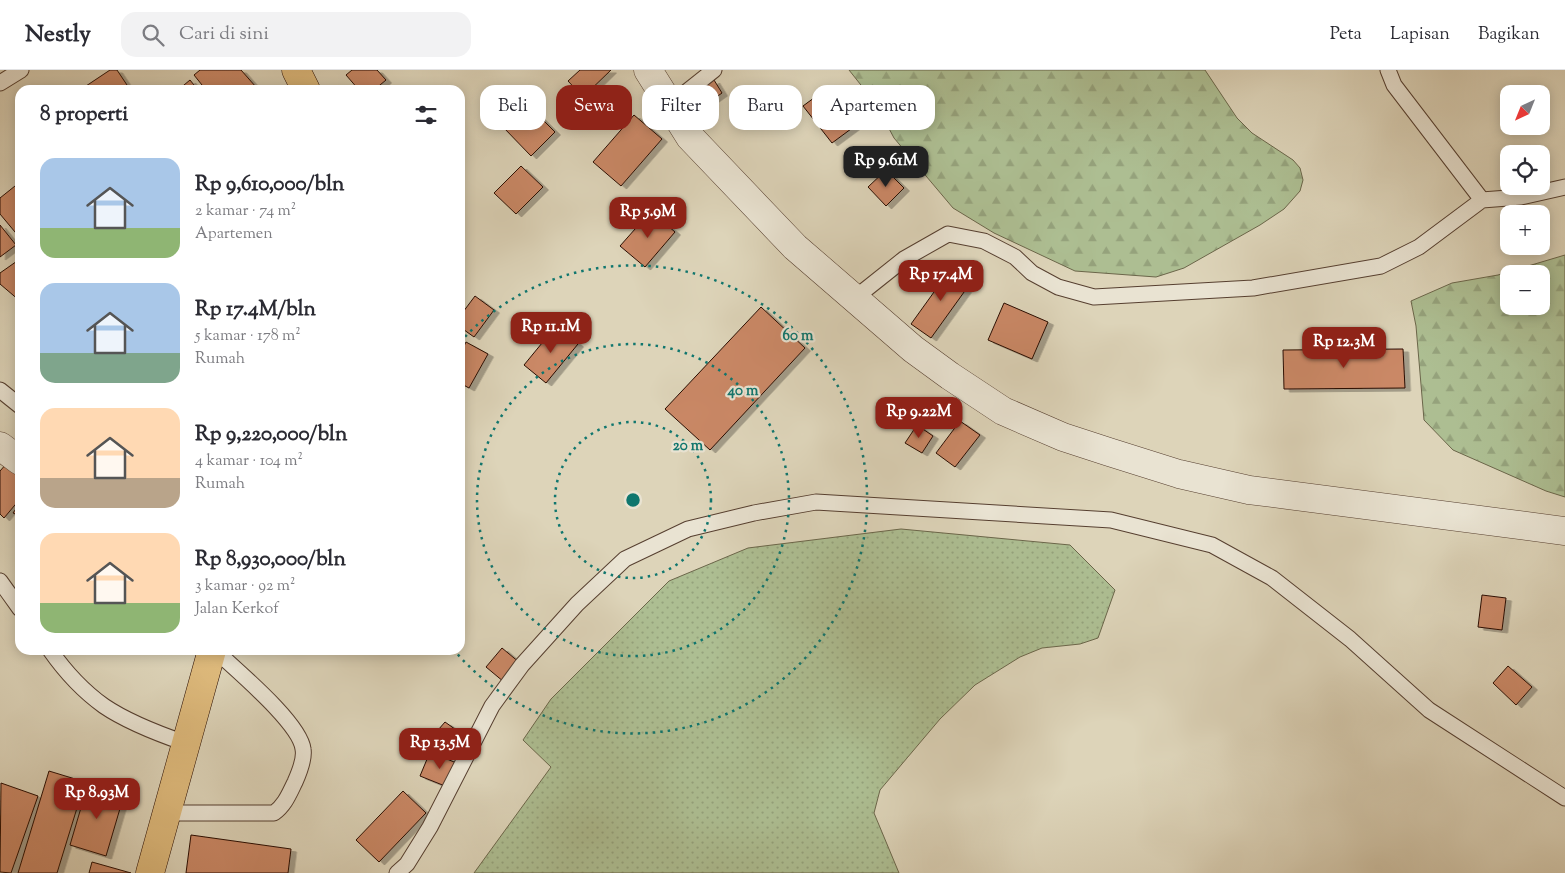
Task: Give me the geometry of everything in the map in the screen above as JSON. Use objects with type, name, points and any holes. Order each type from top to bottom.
[{"type":"main road","points":[[296,70],[304,85]]},
{"type":"main road","points":[[150,873],[165,812],[211,655]]},
{"type":"street","points":[[648,70],[657,85]]},
{"type":"street","points":[[686,130],[714,163],[795,246],[913,349],[1003,411],[1063,436],[1109,452],[1179,474],[1250,490],[1565,531]]},
{"type":"street","points":[[0,446],[15,457]]},
{"type":"lane","points":[[0,84],[21,70]]},
{"type":"lane","points":[[695,85],[714,70]]},
{"type":"lane","points":[[1388,70],[1394,85],[1482,200]]},
{"type":"lane","points":[[855,298],[904,260],[948,234],[984,241],[1014,257],[1032,273],[1058,287],[1094,297],[1253,288],[1381,266],[1419,247],[1482,200],[1520,197],[1565,187]]},
{"type":"lane","points":[[0,390],[15,402]]},
{"type":"lane","points":[[397,873],[407,864],[430,827],[492,706],[522,665],[577,604],[625,559],[688,529],[754,513],[816,502],[1111,520],[1212,545],[1272,578],[1350,639],[1429,710],[1565,798]]},
{"type":"lane","points":[[0,582],[15,602]]},
{"type":"lane","points":[[54,655],[63,668],[104,706],[158,733],[185,743]]},
{"type":"lane","points":[[165,812],[274,813],[284,806],[299,774],[304,751],[300,736],[221,655]]},
{"type":"green space","points":[[849,70],[1205,70],[1237,118],[1252,133],[1293,160],[1300,168],[1303,180],[1300,191],[1284,209],[1260,225],[1184,268],[1156,277],[1075,271],[994,233],[953,208],[894,138],[890,130],[935,130],[935,85],[861,85]]},
{"type":"green space","points":[[1565,255],[1565,497],[1546,491],[1453,450],[1424,420],[1416,326],[1411,301],[1452,283],[1500,274],[1500,315],[1550,315],[1550,265],[1532,265]]},
{"type":"green space","points":[[901,529],[1070,545],[1115,590],[1098,638],[1080,644],[1042,648],[1020,657],[975,685],[940,719],[880,790],[874,813],[899,873],[474,873],[551,767],[523,740],[551,699],[669,581],[748,548]]},
{"type":"building","points":[[110,70],[117,70],[127,85],[88,85]]},
{"type":"building","points":[[200,70],[241,70],[254,85],[202,85],[194,75]]},
{"type":"building","points":[[352,70],[377,70],[386,80],[380,85],[355,85],[346,75]]},
{"type":"building","points":[[580,70],[611,70],[595,85],[572,85],[568,81]]},
{"type":"building","points":[[190,80],[194,85],[184,85]]},
{"type":"building","points":[[714,80],[717,85],[707,85]]},
{"type":"building","points":[[812,99],[812,117],[803,106]]},
{"type":"building","points":[[634,115],[642,122],[642,130],[652,130],[662,139],[621,186],[593,162],[621,130],[632,130],[632,117]]},
{"type":"building","points":[[546,123],[555,132],[531,156],[506,130],[546,130]]},
{"type":"building","points":[[822,130],[850,130],[832,143]]},
{"type":"building","points":[[521,166],[543,187],[516,214],[494,193]]},
{"type":"building","points":[[886,170],[904,188],[886,206],[868,187]]},
{"type":"building","points":[[15,186],[15,232],[0,214],[0,198]]},
{"type":"building","points":[[651,211],[675,232],[645,267],[620,246]]},
{"type":"building","points":[[0,225],[15,246],[0,257]]},
{"type":"building","points":[[15,262],[15,297],[0,284],[0,273]]},
{"type":"building","points":[[952,267],[972,281],[931,338],[911,324]]},
{"type":"building","points":[[475,296],[494,310],[474,337],[465,331],[465,309]]},
{"type":"building","points":[[1004,303],[1048,322],[1032,359],[988,340]]},
{"type":"building","points":[[761,307],[805,348],[710,450],[665,409]]},
{"type":"building","points":[[556,326],[578,344],[546,383],[524,365]]},
{"type":"building","points":[[466,342],[488,354],[469,388],[465,386]]},
{"type":"building","points":[[1403,349],[1405,388],[1284,389],[1283,350]]},
{"type":"building","points":[[960,421],[980,435],[955,467],[936,453]]},
{"type":"building","points":[[917,425],[933,436],[922,453],[905,443]]},
{"type":"building","points":[[7,463],[15,469],[15,505],[4,518],[0,514],[0,471]]},
{"type":"building","points":[[1482,595],[1506,598],[1502,630],[1478,627]]},
{"type":"building","points":[[502,648],[520,663],[504,682],[486,667]]},
{"type":"building","points":[[1508,666],[1532,687],[1516,705],[1493,683]]},
{"type":"building","points":[[445,722],[466,737],[450,756],[425,745]]},
{"type":"building","points":[[430,752],[459,764],[450,788],[420,776]]},
{"type":"building","points":[[49,771],[85,782],[57,873],[18,873]]},
{"type":"building","points":[[1,783],[38,796],[11,873],[0,872]]},
{"type":"building","points":[[88,784],[124,795],[106,856],[70,845]]},
{"type":"building","points":[[403,791],[426,813],[379,862],[356,840]]},
{"type":"building","points":[[191,835],[291,849],[288,873],[186,873]]},
{"type":"building","points":[[92,862],[131,873],[89,873]]}]
